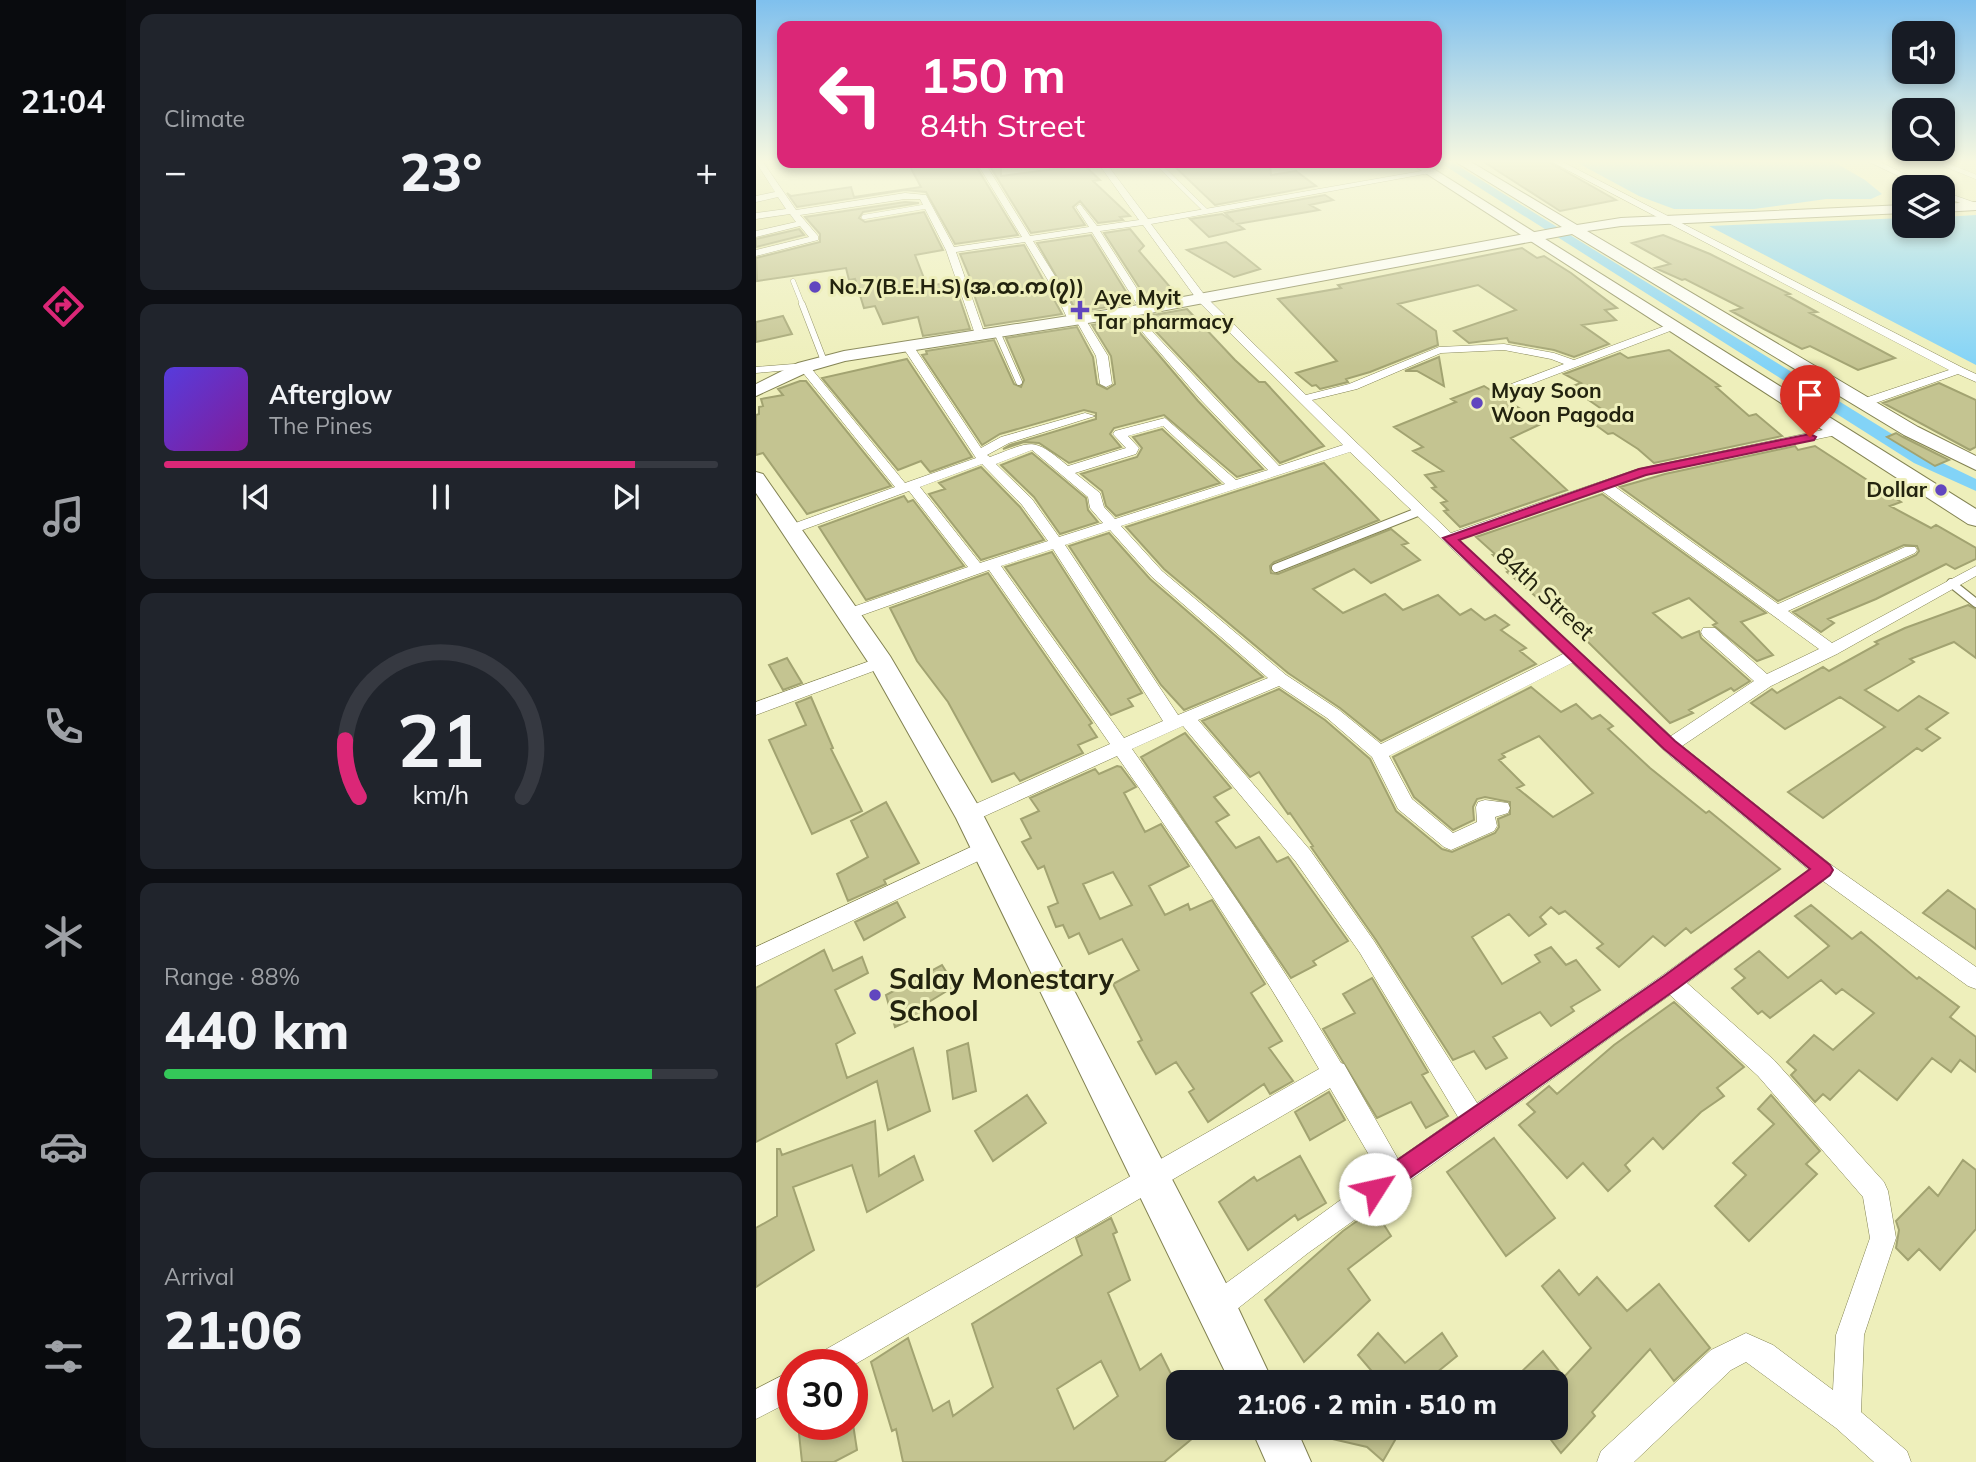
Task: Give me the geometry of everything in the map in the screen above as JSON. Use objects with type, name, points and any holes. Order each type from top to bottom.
[{"type":"main road","points":[[1527,230],[1976,519]]},
{"type":"street","points":[[756,253],[814,239],[808,230]]},
{"type":"street","points":[[941,230],[951,250],[980,335]]},
{"type":"street","points":[[1021,230],[1076,320],[1102,356],[1107,384]]},
{"type":"street","points":[[951,250],[1087,230]]},
{"type":"street","points":[[1096,230],[1137,310],[1204,396],[1276,471]]},
{"type":"street","name":"84th Street","points":[[1151,230],[1202,299],[1351,447],[1670,745],[1824,870],[1976,979]]},
{"type":"street","points":[[756,370],[814,364],[908,345],[1202,299],[1564,230]]},
{"type":"street","points":[[1574,230],[1910,431],[1976,464]]},
{"type":"street","points":[[1684,230],[1976,379]]},
{"type":"street","points":[[1510,388],[1674,326]]},
{"type":"street","points":[[908,345],[984,458],[1027,502],[1180,720],[1303,856],[1367,947],[1474,1120]]},
{"type":"street","points":[[1303,399],[1353,387],[1439,350],[1504,347],[1554,356],[1574,364]]},
{"type":"street","points":[[756,391],[814,364]]},
{"type":"street","points":[[814,364],[869,444],[906,487],[985,566],[1122,747],[1201,861],[1336,1073],[1394,1175]]},
{"type":"street","points":[[1863,403],[1959,370]]},
{"type":"street","points":[[984,458],[1005,440],[1089,416]]},
{"type":"street","points":[[1067,471],[1131,451],[1133,448],[1119,434],[1165,422],[1234,485]]},
{"type":"street","points":[[1450,538],[1643,472],[1837,431]]},
{"type":"street","points":[[792,529],[984,458],[1031,446],[1041,450],[1094,496],[1097,508],[1157,574],[1280,679],[1333,714],[1379,753],[1405,804],[1451,842],[1487,826],[1485,807],[1492,810],[1501,808]]},
{"type":"street","points":[[849,614],[985,566],[1351,447]]},
{"type":"street","points":[[756,478],[881,662],[969,815],[1246,1370]]},
{"type":"street","points":[[1603,485],[1831,650]]},
{"type":"street","points":[[1777,610],[1910,550]]},
{"type":"street","points":[[1670,745],[1765,681],[1831,650],[1976,570]]},
{"type":"street","points":[[1709,632],[1765,681]]},
{"type":"street","points":[[1379,753],[1574,655]]},
{"type":"street","points":[[756,709],[881,662]]},
{"type":"street","points":[[969,815],[1180,720],[1280,679]]},
{"type":"street","points":[[756,957],[986,848]]},
{"type":"street","points":[[1217,1307],[1394,1175],[1671,982],[1824,870]]},
{"type":"street","points":[[1671,982],[1766,1068],[1875,1191],[1883,1238],[1850,1335],[1846,1419]]},
{"type":"street","points":[[854,1349],[1336,1073]]},
{"type":"street","points":[[1612,1462],[1721,1360],[1746,1347],[1763,1355],[1846,1419],[1896,1462]]},
{"type":"street","points":[[756,1405],[777,1393]]},
{"type":"street","points":[[1279,1440],[1289,1462]]},
{"type":"lane","points":[[793,281],[814,364]]},
{"type":"lane","points":[[997,332],[1019,382]]},
{"type":"lane","points":[[1276,568],[1420,511]]},
{"type":"lane","points":[[1951,583],[1976,603]]},
{"type":"shaded area","points":[[756,230],[810,230],[816,239],[756,253]]},
{"type":"water","points":[[1717,230],[1892,230],[1892,238],[1955,238],[1955,230],[1976,230],[1976,365]]},
{"type":"building","points":[[794,230],[800,230],[804,235],[756,247],[756,239]]},
{"type":"building","points":[[817,230],[933,230],[943,250],[915,255],[927,286],[954,282],[970,329],[923,336],[918,317],[883,324],[875,306],[864,308],[855,279],[849,280],[846,268],[757,281],[756,258],[820,242],[820,234]]},
{"type":"building","points":[[947,230],[1015,230],[1018,235],[955,244]]},
{"type":"building","points":[[1131,230],[1144,246],[1139,251],[1177,295],[1148,301],[1104,233]]},
{"type":"building","points":[[1202,230],[1239,230],[1209,237]]},
{"type":"building","points":[[1091,235],[1133,303],[1077,312],[1037,243]]},
{"type":"building","points":[[1663,235],[1710,254],[1790,294],[1786,295],[1817,312],[1810,313],[1895,358],[1858,370],[1810,346],[1802,349],[1764,329],[1731,311],[1742,308],[1685,279],[1655,268],[1670,264],[1632,243]]},
{"type":"building","points":[[1226,242],[1260,269],[1234,277],[1187,250]]},
{"type":"building","points":[[1024,245],[1062,314],[985,326],[960,254]]},
{"type":"building","points":[[1522,248],[1537,258],[1544,256],[1571,273],[1617,308],[1605,310],[1616,320],[1582,325],[1609,344],[1574,357],[1554,350],[1509,342],[1507,338],[1469,343],[1454,331],[1516,310],[1478,285],[1398,304],[1436,331],[1438,345],[1346,379],[1348,382],[1320,389],[1296,373],[1337,361],[1278,299],[1341,288],[1338,285]]},
{"type":"building","points":[[1187,309],[1235,360],[1259,382],[1265,382],[1324,446],[1280,463],[1142,317]]},
{"type":"building","points":[[783,316],[792,334],[756,342],[756,322]]},
{"type":"building","points":[[1128,319],[1198,401],[1263,469],[1237,477],[1164,415],[1114,428],[1110,434],[1121,447],[1069,463],[1039,443],[1024,442],[1003,449],[1010,445],[1096,419],[1096,413],[1084,410],[1000,434],[982,445],[922,355],[927,354],[926,351],[994,340],[1014,384],[1021,387],[1024,380],[1006,338],[1077,327],[1093,357],[1097,384],[1107,389],[1115,384],[1111,356],[1092,325]]},
{"type":"building","points":[[1669,350],[1720,386],[1716,387],[1749,416],[1756,414],[1782,436],[1654,463],[1638,449],[1613,433],[1608,434],[1586,418],[1603,410],[1570,387],[1581,383],[1564,374],[1620,353],[1628,358]]},
{"type":"building","points":[[1439,357],[1444,386],[1417,371],[1405,371]]},
{"type":"building","points":[[907,359],[972,457],[930,472],[921,461],[898,470],[822,378]]},
{"type":"building","points":[[806,381],[891,486],[807,514],[763,453],[756,455],[756,415],[759,414],[759,407],[763,406],[761,399],[783,395],[778,389]]},
{"type":"building","points":[[1939,383],[1976,400],[1976,447],[1970,450],[1883,403]]},
{"type":"building","points":[[1484,386],[1543,423],[1511,438],[1567,490],[1460,527],[1444,511],[1448,510],[1441,503],[1447,501],[1432,488],[1436,487],[1425,475],[1443,471],[1413,451],[1423,447],[1394,427],[1456,402],[1451,399]]},
{"type":"building","points":[[1162,429],[1220,483],[1116,516],[1106,506],[1102,491],[1081,474],[1137,457],[1142,448],[1133,437]]},
{"type":"building","points":[[1896,433],[1949,460],[1935,466],[1887,437]]},
{"type":"building","points":[[1795,446],[1798,450],[1815,446],[1901,502],[1890,506],[1931,528],[1936,525],[1976,548],[1976,559],[1955,569],[1946,564],[1876,599],[1828,619],[1834,623],[1821,632],[1793,612],[1916,555],[1919,551],[1917,546],[1904,545],[1778,601],[1620,487],[1665,474]]},
{"type":"building","points":[[1032,453],[1086,498],[1088,510],[1098,522],[1060,534],[1034,497],[1001,465]]},
{"type":"building","points":[[1324,463],[1379,520],[1274,562],[1270,566],[1271,573],[1278,574],[1391,529],[1408,543],[1402,545],[1420,560],[1371,583],[1354,569],[1313,589],[1343,613],[1385,594],[1403,610],[1438,595],[1460,615],[1471,609],[1485,620],[1495,615],[1509,625],[1501,630],[1526,648],[1520,651],[1536,664],[1381,741],[1340,708],[1288,673],[1164,569],[1126,527]]},
{"type":"building","points":[[981,467],[1020,507],[1044,540],[981,560],[929,494],[945,489],[939,483]]},
{"type":"building","points":[[1602,494],[1766,613],[1741,622],[1773,655],[1757,661],[1713,625],[1717,623],[1689,598],[1653,613],[1682,638],[1699,631],[1701,638],[1750,681],[1734,691],[1731,688],[1689,710],[1693,713],[1670,723],[1581,635],[1507,572],[1509,571],[1493,555],[1496,555],[1476,537]]},
{"type":"building","points":[[904,496],[908,502],[913,500],[964,566],[866,600],[819,527]]},
{"type":"building","points":[[1109,533],[1150,579],[1263,677],[1184,710],[1161,685],[1069,546]]},
{"type":"building","points":[[1052,552],[1142,693],[1128,699],[1133,706],[1111,715],[1005,567]]},
{"type":"building","points":[[988,573],[1092,723],[1089,725],[1097,737],[1078,745],[1083,753],[1020,781],[1014,773],[992,782],[948,702],[917,661],[890,608]]},
{"type":"building","points":[[1968,605],[1976,609],[1976,658],[1954,642],[1910,659],[1914,662],[1865,690],[1898,711],[1919,696],[1948,713],[1926,729],[1940,738],[1922,751],[1917,748],[1823,818],[1788,792],[1885,727],[1840,697],[1785,729],[1751,703],[1772,689],[1777,693],[1823,667],[1829,671],[1878,644],[1875,642],[1905,628]]},
{"type":"building","points":[[787,658],[802,683],[783,690],[769,665]]},
{"type":"building","points":[[1531,687],[1561,712],[1576,704],[1592,719],[1600,715],[1613,726],[1608,729],[1650,768],[1706,813],[1709,811],[1780,869],[1691,933],[1686,928],[1665,946],[1653,936],[1619,967],[1597,948],[1603,944],[1565,911],[1559,914],[1551,907],[1540,917],[1546,924],[1529,936],[1509,914],[1472,937],[1502,984],[1540,962],[1535,955],[1551,947],[1566,965],[1576,960],[1600,990],[1571,1007],[1574,1011],[1551,1026],[1540,1012],[1493,1037],[1507,1058],[1486,1069],[1474,1051],[1453,1060],[1290,813],[1288,814],[1259,772],[1250,777],[1202,721],[1279,689],[1325,720],[1370,759],[1396,811],[1442,849],[1452,852],[1495,833],[1499,827],[1498,819],[1510,814],[1510,802],[1485,797],[1477,799],[1473,807],[1474,820],[1453,830],[1414,797],[1393,757]],"holes":[[[1539,736],[1593,793],[1553,817],[1517,788],[1524,785],[1499,760],[1505,757],[1502,754]]]},
{"type":"building","points":[[811,697],[833,748],[831,749],[862,811],[812,834],[769,740],[806,725],[796,703]]},
{"type":"building","points":[[1185,733],[1231,788],[1214,797],[1229,815],[1216,822],[1236,848],[1259,837],[1277,862],[1288,857],[1348,941],[1313,961],[1316,965],[1291,978],[1141,757]]},
{"type":"building","points":[[1117,766],[1121,767],[1136,787],[1124,793],[1145,832],[1161,824],[1189,866],[1149,886],[1165,915],[1188,904],[1190,910],[1212,900],[1265,984],[1251,993],[1282,1041],[1269,1048],[1293,1081],[1270,1094],[1264,1084],[1208,1122],[1189,1092],[1194,1089],[1176,1062],[1156,1074],[1138,1042],[1142,1040],[1113,984],[1139,970],[1122,939],[1089,954],[1079,933],[1069,938],[1063,925],[1056,927],[1048,907],[1058,903],[1044,866],[1038,869],[1022,842],[1031,838],[1021,819],[1039,811],[1030,798],[1095,769],[1099,774]],"holes":[[[1113,872],[1132,905],[1100,919],[1083,884]]]},
{"type":"building","points":[[886,802],[919,863],[884,880],[886,884],[848,901],[837,874],[868,857],[851,821]]},
{"type":"building","points":[[1948,890],[1976,910],[1976,949],[1923,913]]},
{"type":"building","points":[[897,902],[905,917],[864,940],[855,922]]},
{"type":"building","points":[[1811,905],[1852,939],[1861,932],[1917,979],[1919,977],[1959,1007],[1950,1017],[1976,1037],[1976,1072],[1960,1060],[1951,1072],[1932,1058],[1897,1100],[1859,1070],[1830,1100],[1823,1094],[1815,1102],[1791,1075],[1796,1070],[1787,1062],[1814,1035],[1833,1050],[1874,1013],[1842,989],[1836,994],[1821,980],[1770,1018],[1762,1011],[1758,1014],[1732,988],[1745,978],[1735,969],[1759,951],[1788,978],[1829,946],[1795,916]]},
{"type":"building","points":[[824,950],[833,971],[862,957],[868,973],[835,990],[855,1033],[836,1044],[847,1078],[913,1048],[930,1111],[888,1130],[877,1081],[756,1142],[756,988]]},
{"type":"building","points":[[942,965],[955,986],[919,1008],[921,1015],[895,1027],[886,995]]},
{"type":"building","points":[[1372,978],[1428,1072],[1422,1075],[1448,1116],[1426,1128],[1411,1102],[1377,1118],[1323,1029],[1355,1013],[1343,994]]},
{"type":"building","points":[[1674,1002],[1744,1067],[1717,1088],[1724,1096],[1701,1112],[1663,1149],[1653,1138],[1625,1165],[1630,1171],[1608,1191],[1583,1163],[1567,1178],[1519,1125],[1535,1112],[1527,1104],[1549,1086],[1557,1094],[1614,1045]]},
{"type":"building","points":[[968,1043],[976,1091],[953,1099],[947,1051]]},
{"type":"building","points":[[1329,1092],[1345,1120],[1310,1140],[1295,1112]]},
{"type":"building","points":[[1027,1095],[1046,1123],[993,1161],[975,1131]]},
{"type":"building","points":[[1771,1095],[1820,1151],[1806,1164],[1817,1174],[1749,1241],[1715,1206],[1746,1175],[1733,1163],[1774,1124],[1758,1109]]},
{"type":"building","points":[[875,1121],[879,1176],[914,1156],[923,1180],[867,1212],[852,1165],[793,1187],[814,1250],[756,1287],[756,1228],[777,1216],[777,1149],[780,1149],[782,1155]]},
{"type":"building","points":[[1494,1138],[1555,1218],[1506,1256],[1447,1172]]},
{"type":"building","points":[[1300,1156],[1326,1203],[1298,1220],[1295,1215],[1248,1250],[1219,1202],[1254,1177],[1257,1181]]},
{"type":"building","points":[[1963,1160],[1976,1170],[1976,1229],[1940,1270],[1919,1249],[1908,1260],[1896,1248],[1899,1230],[1896,1221],[1929,1187],[1938,1196]]},
{"type":"building","points":[[1374,1209],[1391,1236],[1348,1269],[1370,1300],[1304,1362],[1265,1300],[1343,1231]]},
{"type":"building","points":[[1111,1218],[1117,1232],[1113,1234],[1130,1280],[1108,1293],[1140,1370],[1161,1354],[1169,1370],[1166,1370],[1166,1440],[1191,1440],[1164,1462],[903,1462],[896,1429],[892,1431],[871,1362],[908,1338],[933,1411],[949,1401],[953,1416],[993,1387],[972,1324],[1082,1255],[1076,1238]],"holes":[[[1101,1361],[1118,1396],[1074,1429],[1057,1389]]]},
{"type":"building","points":[[1559,1270],[1579,1295],[1597,1277],[1627,1311],[1659,1284],[1710,1348],[1674,1381],[1650,1349],[1592,1412],[1595,1416],[1561,1453],[1551,1440],[1568,1440],[1568,1373],[1591,1348],[1542,1286]]},
{"type":"building","points":[[1378,1333],[1405,1363],[1442,1333],[1457,1356],[1440,1370],[1371,1370],[1358,1355]]},
{"type":"building","points":[[1543,1351],[1558,1370],[1523,1370]]},
{"type":"building","points":[[800,1440],[855,1440],[857,1450],[834,1462],[802,1462]]},
{"type":"building","points":[[1337,1440],[1395,1440],[1383,1461],[1367,1447]]},
{"type":"waterway","points":[[1553,230],[1920,459],[1976,486]]},
{"type":"place","name":"No.7(B.E.H.S)(အ.ထ.က(၇))","points":[[815,287]]},
{"type":"place","name":"Aye Myit Tar pharmacy","points":[[1080,310]]},
{"type":"place","name":"Myay Soon Woon Pagoda","points":[[1477,403]]},
{"type":"place","name":"Dollar","points":[[1941,490]]},
{"type":"place","name":"Salay Monestary School","points":[[875,995]]},
{"type":"route","points":[[1375,1189],[1671,982],[1824,870],[1670,745],[1450,538],[1643,472],[1810,437]]}]
